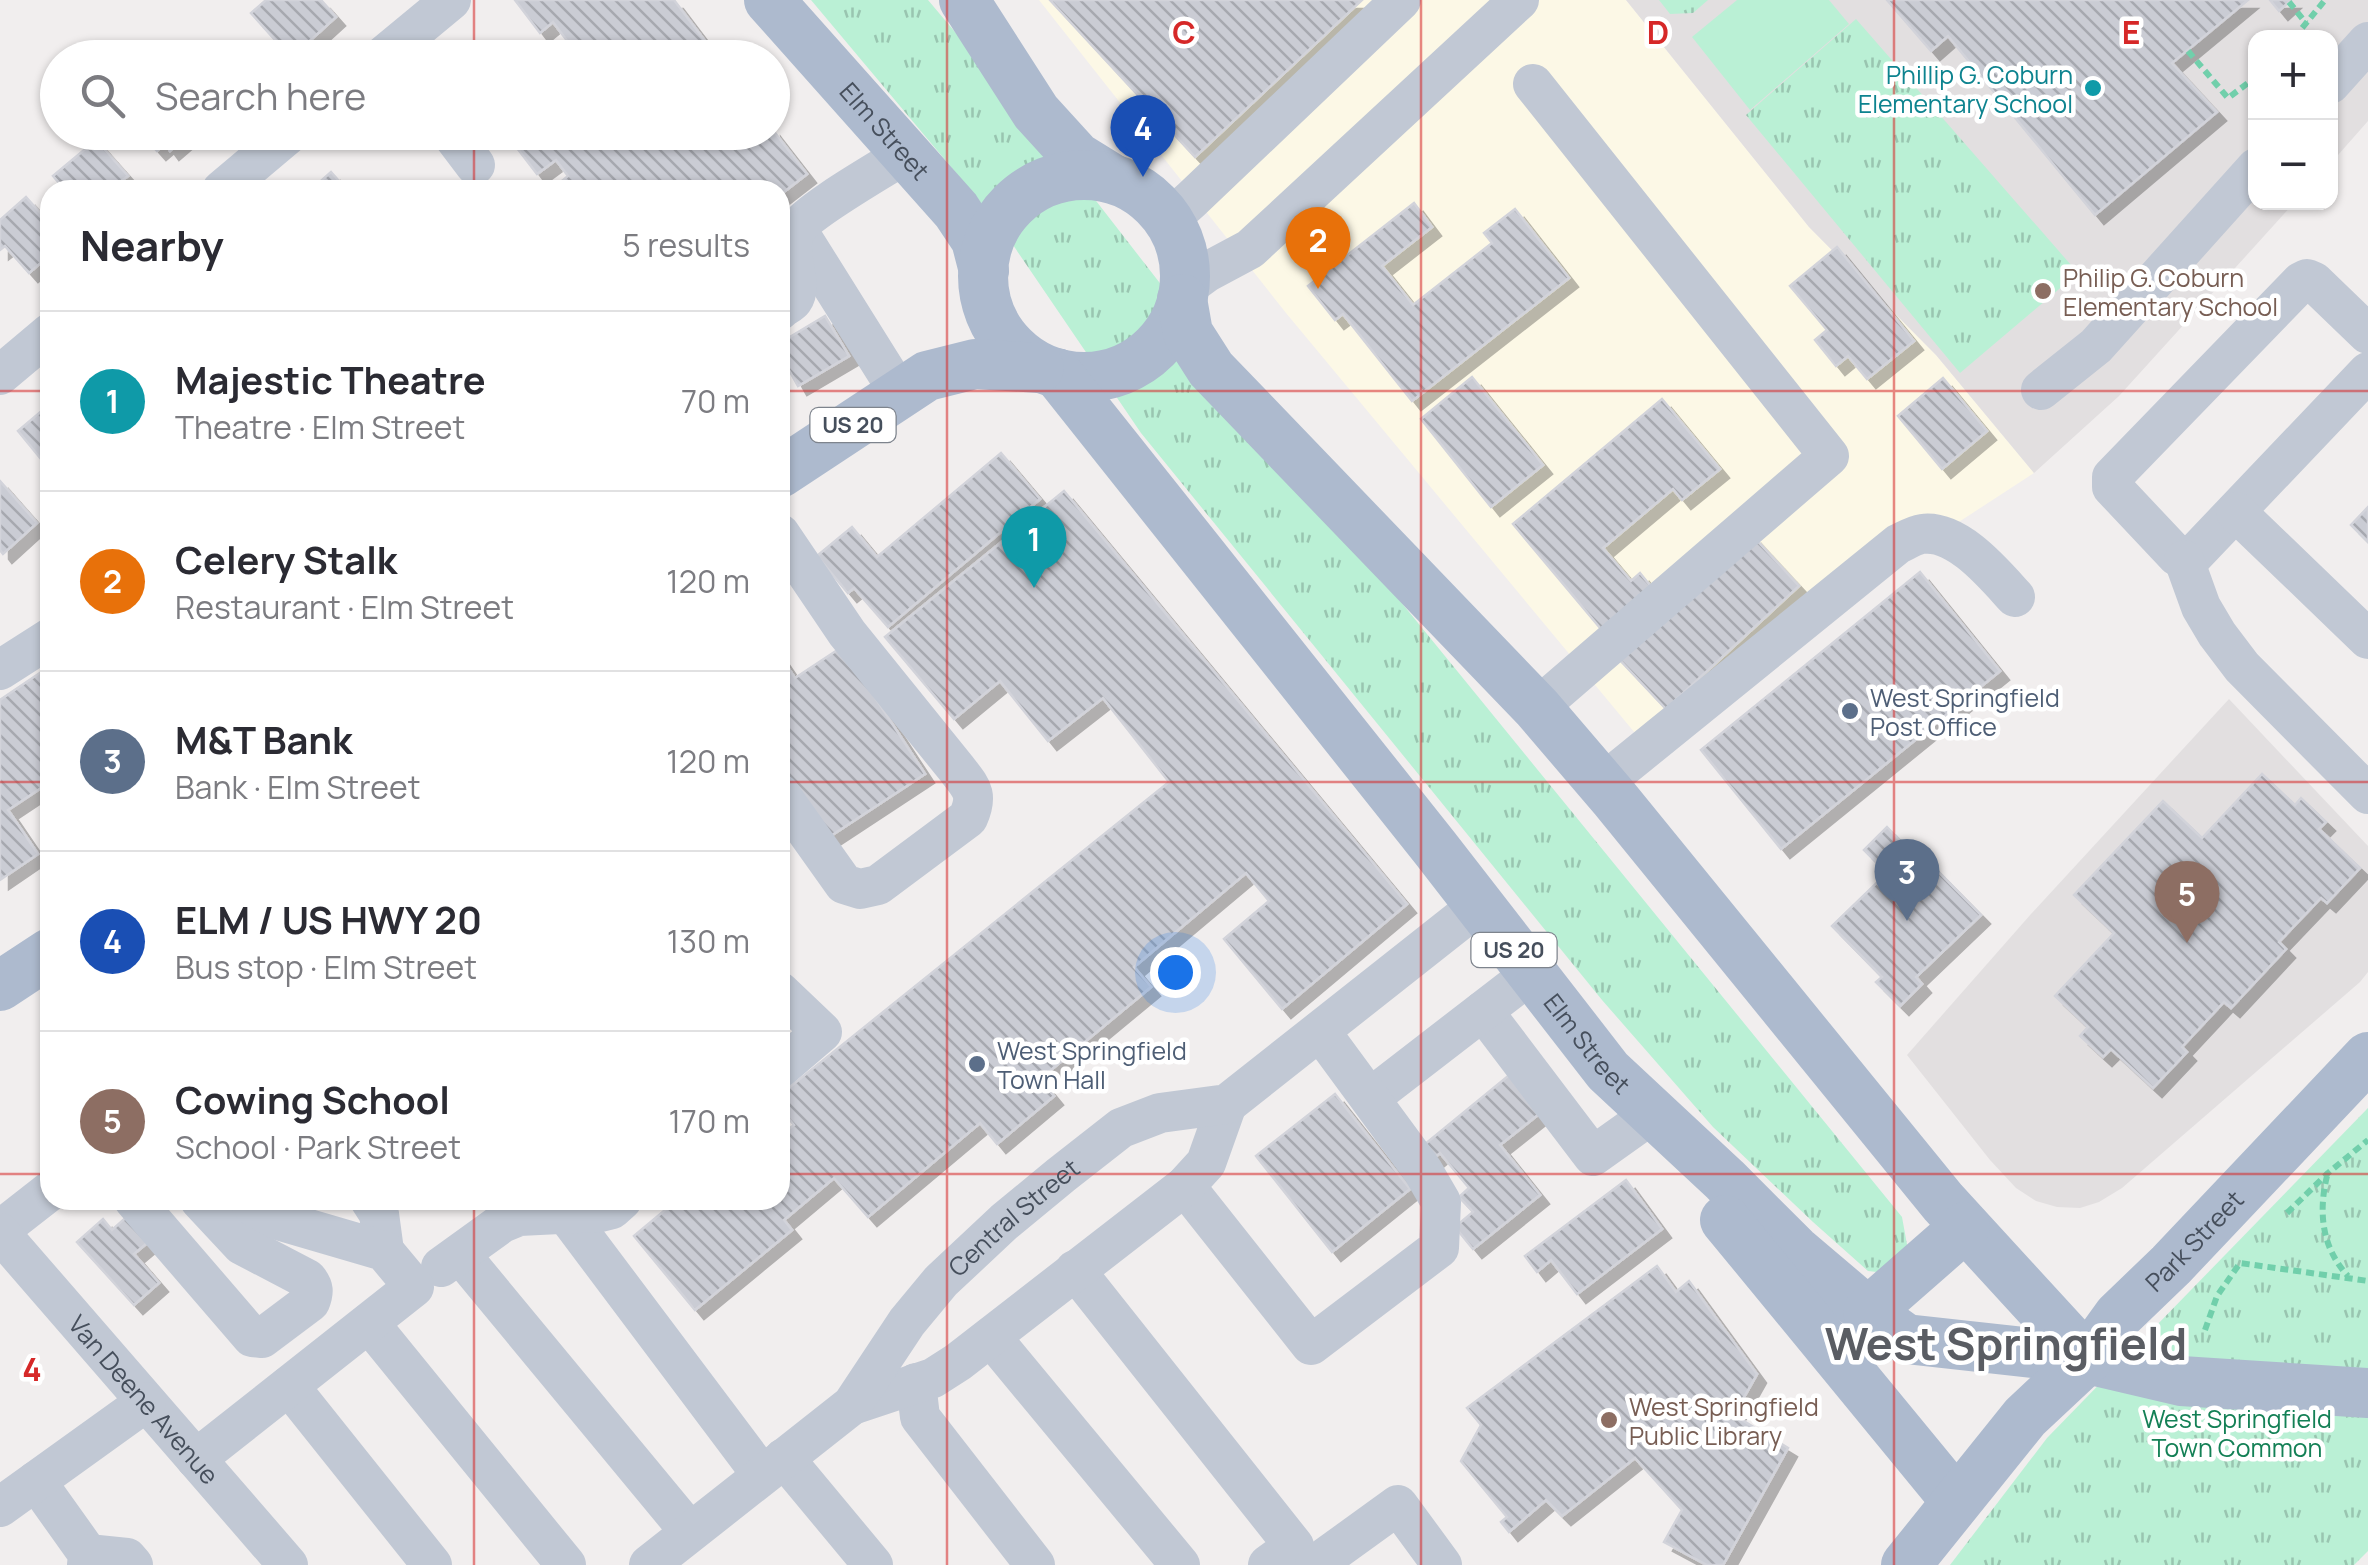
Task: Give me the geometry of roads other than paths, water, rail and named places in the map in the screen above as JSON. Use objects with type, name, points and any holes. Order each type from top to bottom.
[{"type":"main road","name":"Elm Street","points":[[769,0],[966,223],[980,251],[984,285]]},
{"type":"main road","points":[[964,0],[1036,112],[1077,156],[1141,192],[1166,215],[1181,245],[1186,278],[1180,312],[1163,341],[1137,363],[1106,376],[1072,377],[1048,370],[1012,348],[992,320],[984,285]]},
{"type":"main road","name":"US 20","points":[[914,385],[984,285],[985,254],[998,222],[1018,199],[1046,182],[1076,176],[1110,178]]},
{"type":"main road","points":[[1184,293],[1188,333],[1211,369],[1538,708],[1965,1228],[2087,1358]]},
{"type":"main road","name":"US 20","points":[[790,456],[914,385],[974,364],[1048,370]]},
{"type":"main road","name":"Elm Street","points":[[1048,370],[1608,1070],[1795,1250],[1868,1312],[1906,1339],[2087,1358],[2181,1381],[2368,1392]]},
{"type":"main road","points":[[0,986],[40,959]]},
{"type":"main road","name":"Park Street","points":[[1906,1565],[2025,1417],[2087,1358],[2118,1316],[2368,1057]]},
{"type":"main road","points":[[1608,1070],[1956,1501]]},
{"type":"main road","points":[[1868,1312],[1965,1228]]},
{"type":"street","points":[[406,40],[450,0]]},
{"type":"street","points":[[1166,215],[1192,200],[1401,0]]},
{"type":"street","points":[[1184,293],[1206,272],[1250,250],[1518,0]]},
{"type":"street","points":[[2338,75],[2368,42]]},
{"type":"street","points":[[1532,84],[1830,456],[1538,708]]},
{"type":"street","points":[[234,180],[270,150]]},
{"type":"street","points":[[463,150],[475,166]]},
{"type":"street","points":[[790,302],[797,286],[791,241],[796,228],[906,153]]},
{"type":"street","points":[[2041,390],[2096,346],[2248,177]]},
{"type":"street","points":[[796,228],[914,385]]},
{"type":"street","points":[[2368,334],[2314,282],[2301,282],[2112,477],[2111,483],[2184,560],[2201,608],[2242,667],[2368,794]]},
{"type":"street","points":[[0,375],[40,341]]},
{"type":"street","points":[[2184,560],[2195,556],[2368,372]]},
{"type":"street","points":[[2236,512],[2368,639]]},
{"type":"street","points":[[1602,784],[1898,544],[1921,534],[1957,542],[1985,564],[2016,597]]},
{"type":"street","points":[[790,549],[848,633],[972,790],[974,803],[968,818],[923,852],[878,885],[860,889],[844,884],[790,808]]},
{"type":"street","points":[[0,670],[40,644]]},
{"type":"street","points":[[1227,1104],[1479,905]]},
{"type":"street","points":[[1370,1098],[1532,972]]},
{"type":"street","points":[[790,1059],[822,1032],[792,1002]]},
{"type":"street","points":[[1483,1011],[1593,1156],[1645,1118]]},
{"type":"street","points":[[1185,1186],[1311,1345],[1439,1248],[1441,1202],[1423,1171],[1320,1030]]},
{"type":"street","name":"Central Street","points":[[649,1565],[852,1405],[907,1322],[941,1281],[1060,1175],[1121,1128],[1160,1114],[1227,1104],[1206,1163],[1185,1186],[992,1337],[933,1378],[852,1405]]},
{"type":"street","points":[[2,1238],[40,1201]]},
{"type":"street","points":[[143,1210],[252,1337],[262,1338],[310,1302],[312,1286],[307,1279],[242,1245],[209,1210]]},
{"type":"street","points":[[261,1210],[278,1220],[384,1251]]},
{"type":"street","points":[[376,1210],[384,1251],[414,1287]]},
{"type":"street","points":[[196,1459],[414,1287],[502,1223],[519,1216],[603,1210]]},
{"type":"street","points":[[566,1214],[773,1467],[873,1565]]},
{"type":"street","name":"Van Deene Avenue","points":[[2,1238],[288,1565]]},
{"type":"street","points":[[460,1254],[690,1532]]},
{"type":"street","points":[[1075,1270],[1294,1546],[1268,1565]]},
{"type":"street","points":[[369,1323],[566,1565]]},
{"type":"street","points":[[992,1337],[1180,1565]]},
{"type":"street","points":[[916,1383],[920,1417],[1035,1565]]},
{"type":"street","points":[[289,1386],[432,1565]]},
{"type":"street","points":[[0,1507],[146,1402]]},
{"type":"street","points":[[36,1481],[88,1559],[127,1558],[133,1565]]},
{"type":"street","points":[[1315,1565],[1398,1504],[1442,1565]]},
{"type":"place","name":"Phillip G. Coburn Elementary School","points":[[2093,88]]},
{"type":"place","name":"ELM / US HWY 20","points":[[1143,177]]},
{"type":"place","name":"Celery Stalk","points":[[1318,289]]},
{"type":"place","name":"Philip G. Coburn Elementary School","points":[[2043,291]]},
{"type":"place","name":"Majestic Theatre","points":[[1034,588]]},
{"type":"place","name":"West Springfield Post Office","points":[[1850,711]]},
{"type":"place","name":"M&T Bank","points":[[1907,921]]},
{"type":"place","name":"Cowing School","points":[[2187,943]]},
{"type":"place","name":"West Springfield Town Hall","points":[[977,1064]]},
{"type":"place","name":"West Springfield Public Library","points":[[1609,1420]]},
{"type":"district","name":"West Springfield","points":[[2006,1343]]},
{"type":"park label","name":"West Springfield Town Common","points":[[2237,1432]]}]
